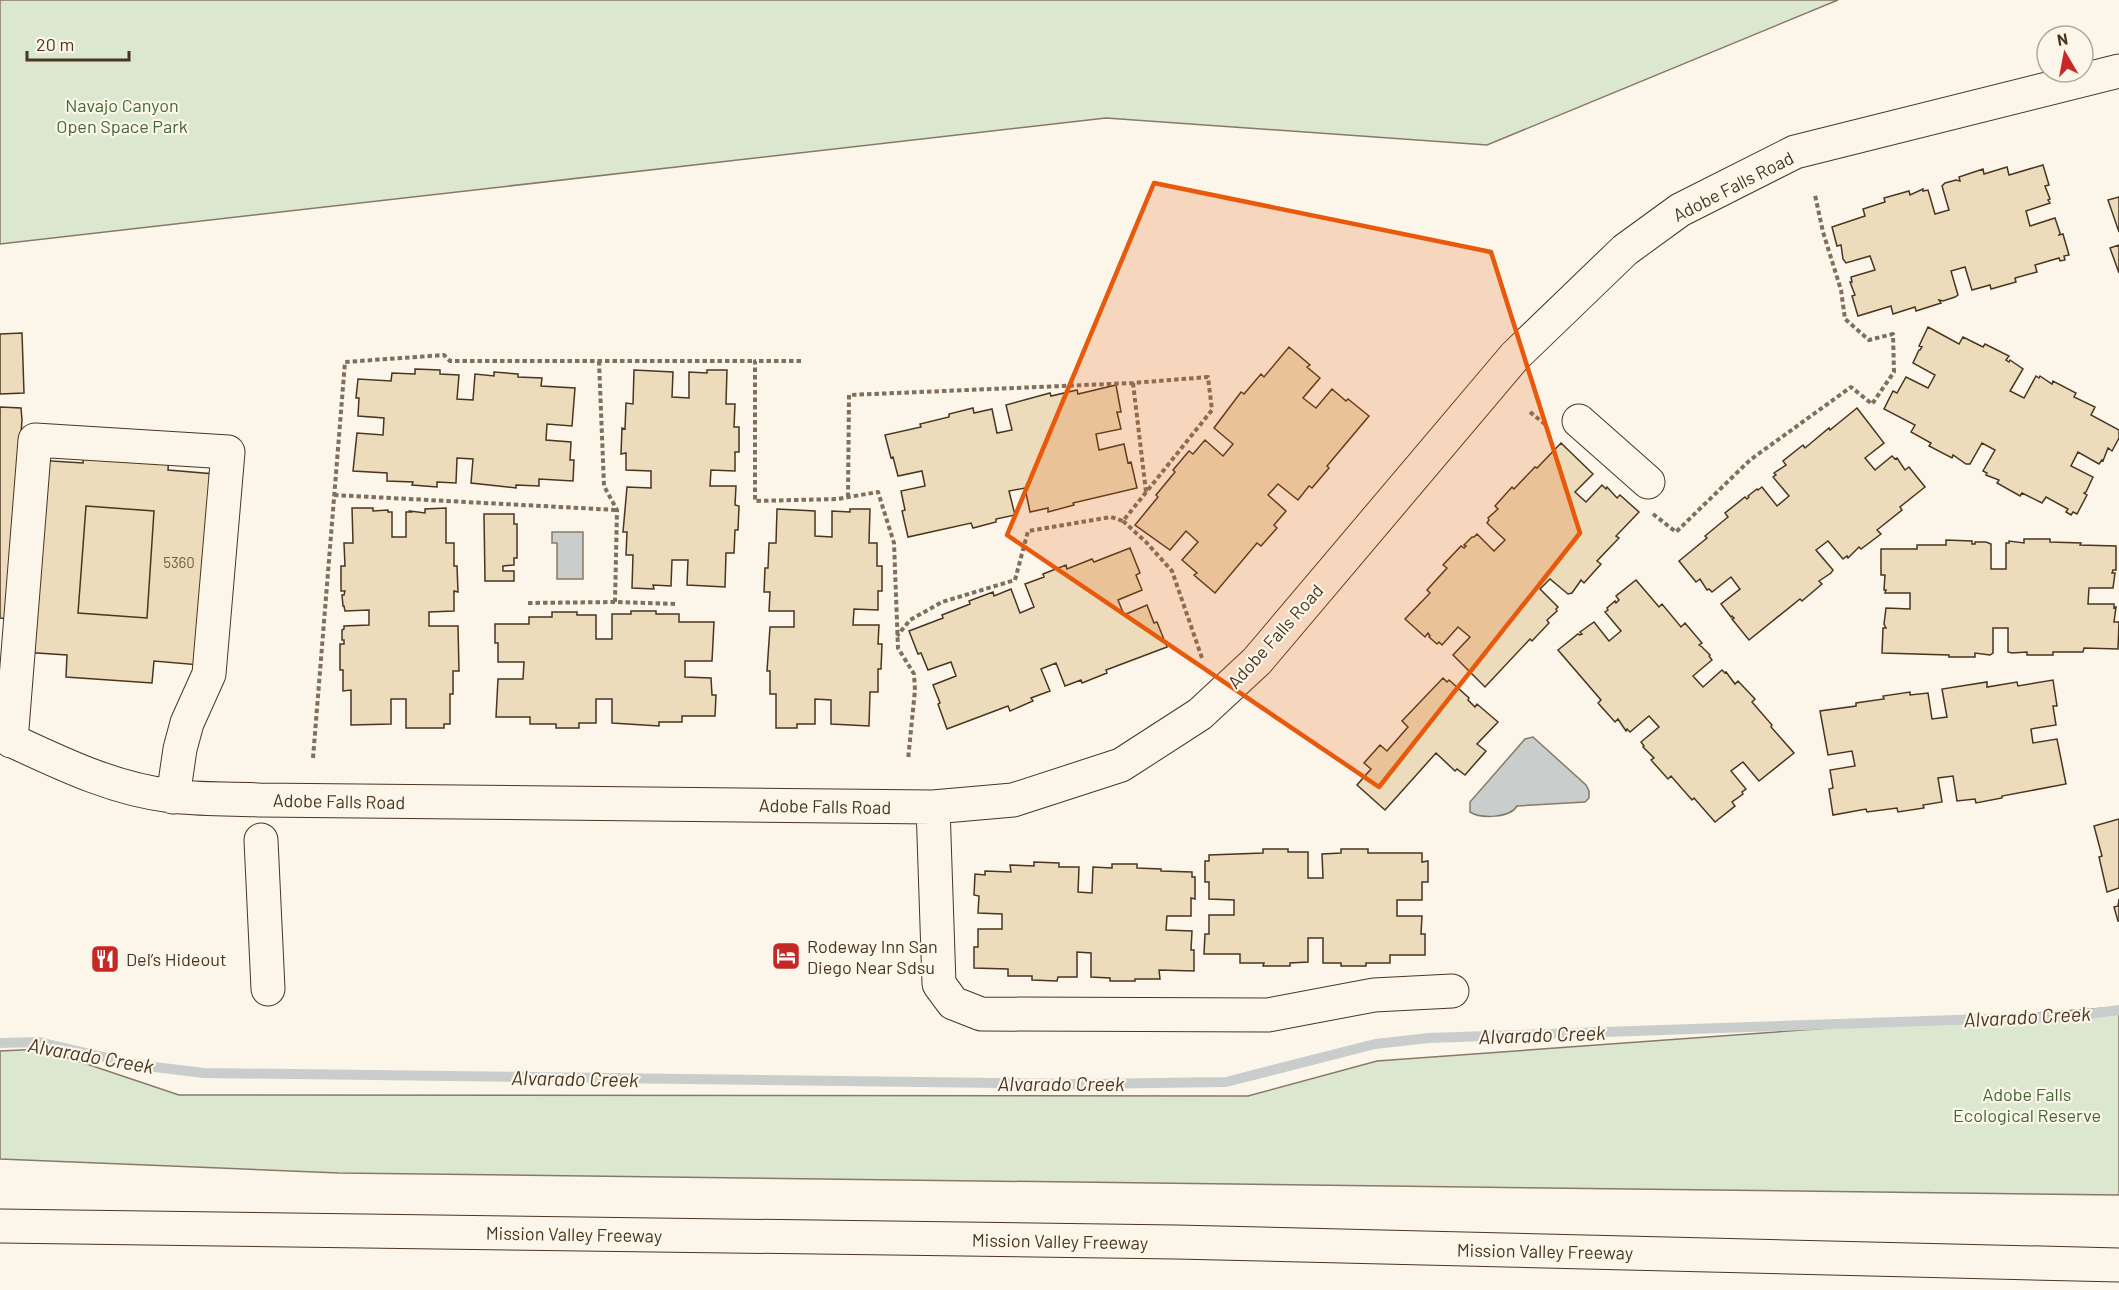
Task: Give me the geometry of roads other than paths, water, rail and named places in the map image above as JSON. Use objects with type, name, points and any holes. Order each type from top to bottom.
[{"type":"main road","name":"Adobe Falls Road","points":[[6,738],[73,769],[122,787],[173,796],[259,800],[933,807],[1013,800],[1121,765],[1200,714],[1257,661],[1515,356],[1625,250],[1680,210],[1796,152],[2119,71]]},
{"type":"main road","points":[[1564,424],[1648,496]]},
{"type":"main road","points":[[6,738],[35,440],[228,452],[208,674],[187,723],[180,749],[173,796]]},
{"type":"main road","points":[[933,807],[939,984],[953,1003],[981,1014],[1268,1015],[1374,995],[1452,991]]},
{"type":"main road","points":[[261,840],[268,989]]},
{"type":"main road","name":"Mission Valley Freeway","points":[[0,1226],[1176,1242],[2119,1265]]},
{"type":"waterway","name":"Alvarado Creek","points":[[0,1043],[39,1042],[138,1065],[204,1073],[1085,1084],[1226,1082],[1375,1044],[1429,1038],[2073,1016],[2119,1010]]},
{"type":"place","name":"Rodeway Inn San Diego Near Sdsu","points":[[786,956]]},
{"type":"place","name":"Del’s Hideout","points":[[105,959]]},
{"type":"park label","name":"Navajo Canyon Open Space Park","points":[[122,115]]},
{"type":"park label","name":"Adobe Falls Ecological Reserve","points":[[2027,1104]]}]
